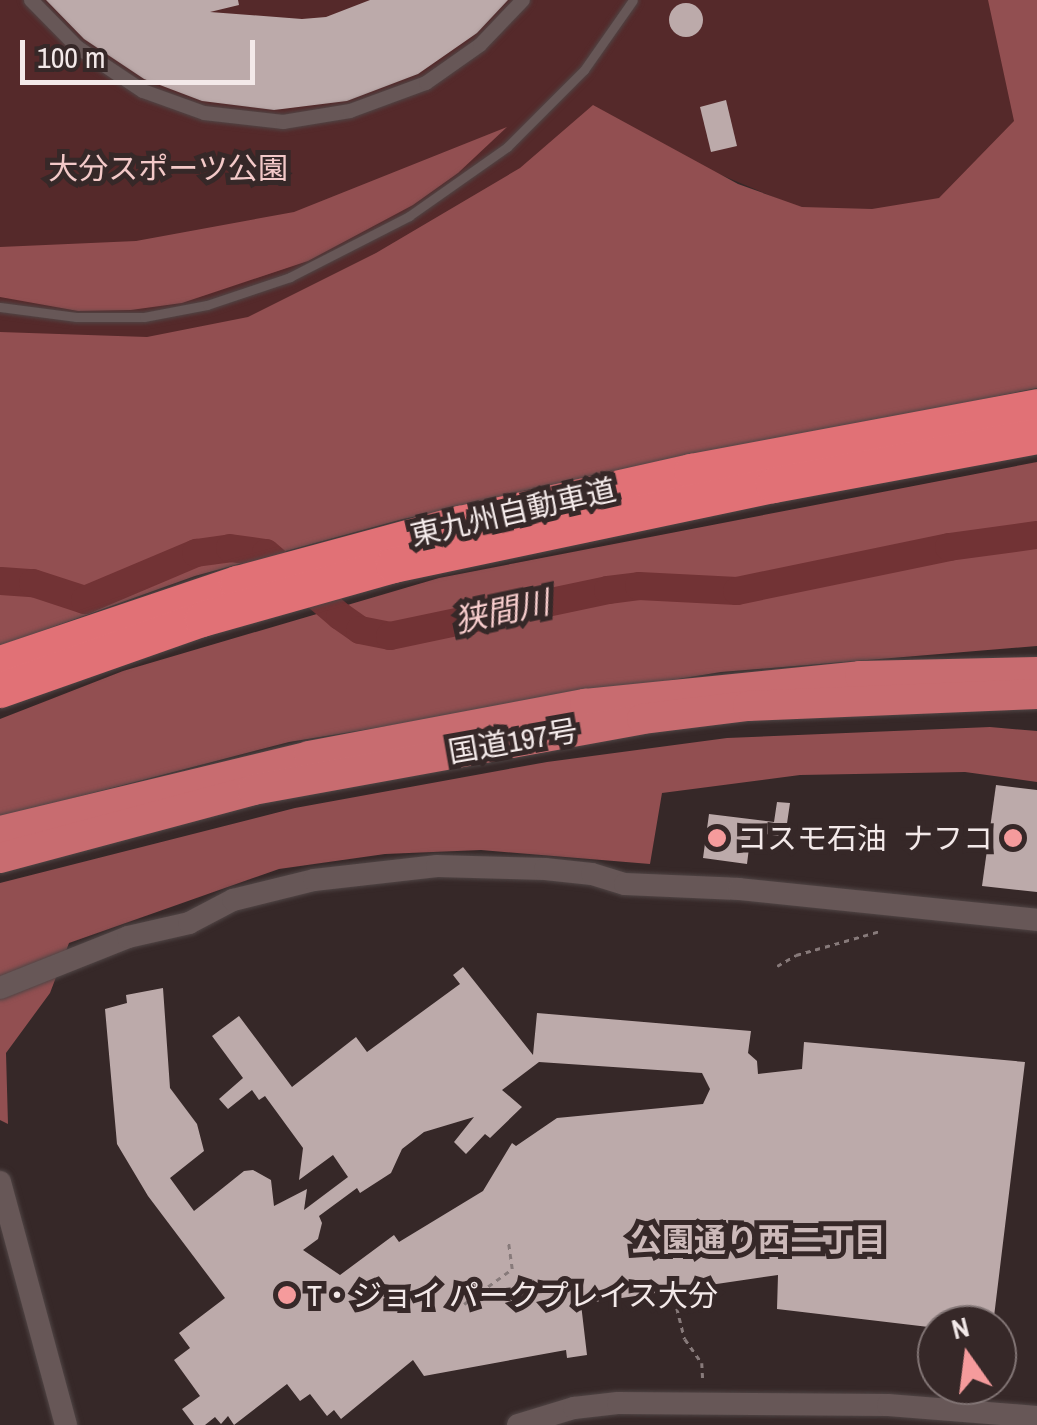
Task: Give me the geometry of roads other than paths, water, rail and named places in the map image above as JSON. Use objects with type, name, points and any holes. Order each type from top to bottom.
[{"type":"highway","name":"東九州自動車道","points":[[0,662],[42,661],[202,619],[388,554],[691,471],[1037,406]]},
{"type":"highway","name":"東九州自動車道","points":[[388,554],[1037,436]]},
{"type":"highway","points":[[947,672],[1037,660]]},
{"type":"highway","name":"東九州自動車道","points":[[0,690],[42,661]]},
{"type":"highway","name":"国道197号","points":[[0,831],[309,756],[546,710],[737,686],[947,672],[1037,672]]},
{"type":"highway","name":"国道197号","points":[[0,858],[100,828],[338,772],[528,738],[726,709],[937,695],[1037,694]]},
{"type":"highway","points":[[726,709],[808,713],[1037,707]]},
{"type":"street","points":[[31,0],[76,47],[143,91],[204,113],[284,122],[350,112],[426,83],[480,45],[523,0]]},
{"type":"street","points":[[0,988],[143,943],[190,923],[330,892],[423,880],[739,888],[1037,920]]},
{"type":"street","points":[[625,884],[1037,936]]},
{"type":"street","points":[[0,1182],[66,1425]]},
{"type":"street","points":[[518,1425],[574,1408],[632,1403],[928,1406],[1037,1417]]},
{"type":"lane","points":[[0,306],[76,317],[144,317],[207,304],[290,278],[410,216],[507,147],[584,70],[633,0]]},
{"type":"waterway","name":"狭間川","points":[[1,581],[33,583],[85,600],[196,553],[230,548],[266,553],[360,630],[390,636],[608,590],[639,586],[737,591],[949,547],[1037,535]]},
{"type":"place","name":"コスモ石油","points":[[717,838]]},
{"type":"place","name":"ナフコ","points":[[1013,838]]},
{"type":"place","name":"T・ジョイ パークプレイス大分","points":[[287,1295]]},
{"type":"district","name":"公園通り西二丁目","points":[[758,1240]]},
{"type":"park label","name":"大分スポーツ公園","points":[[168,168]]}]
